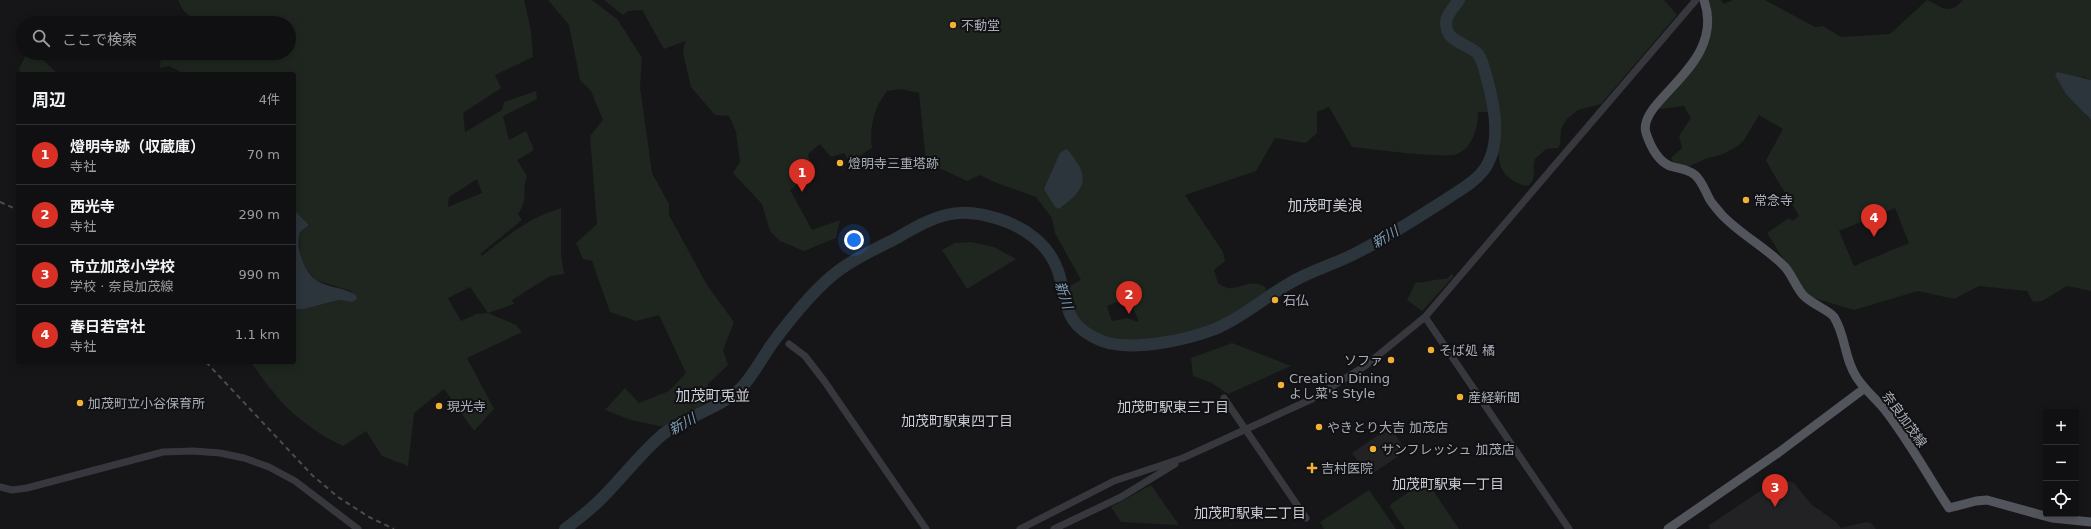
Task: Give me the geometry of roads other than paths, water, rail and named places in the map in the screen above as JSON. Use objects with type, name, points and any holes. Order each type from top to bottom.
[{"type":"main road","points":[[1704,0],[1707,27],[1702,47],[1686,74],[1651,111],[1645,123],[1646,132],[1661,160],[1695,176],[1702,183],[1710,201],[1722,215],[1786,268],[1802,294],[1814,305],[1833,315],[1840,328],[1849,363],[1865,388]]},
{"type":"main road","name":"奈良加茂線","points":[[1668,529],[1786,447],[1865,388],[1892,420],[1949,508],[1976,501],[1987,500],[2052,518],[2091,522]]},
{"type":"street","points":[[1020,529],[1114,481],[1183,458],[1312,399],[1377,357],[1425,316],[1696,0]]},
{"type":"street","points":[[1425,316],[1569,529]]},
{"type":"street","points":[[789,344],[805,356],[825,382],[926,529]]},
{"type":"street","points":[[1224,398],[1306,518]]},
{"type":"street","points":[[0,486],[12,490],[27,488],[163,452],[193,451],[220,453],[244,458],[269,467],[289,478],[358,529]]},
{"type":"street","points":[[1054,529],[1121,496],[1183,458]]},
{"type":"waterway","name":"新川","points":[[565,529],[601,499],[646,450],[662,435],[682,422],[725,401],[743,386],[788,322],[829,278],[859,257],[933,219],[953,213],[966,212],[1008,222],[1026,232],[1042,245],[1054,261],[1066,303],[1073,321],[1089,335],[1102,341],[1128,345],[1143,345],[1175,341],[1215,329],[1235,319],[1298,278],[1350,256],[1391,234],[1475,179],[1483,171],[1493,150],[1495,139],[1494,114],[1483,63],[1474,50],[1453,39],[1447,30],[1447,17],[1459,0]]},
{"type":"railway","points":[[0,202],[16,209]]},
{"type":"railway","points":[[208,364],[312,475],[338,497],[369,517],[394,529]]},
{"type":"place","name":"不動堂","points":[[953,25]]},
{"type":"place","name":"燈明寺三重塔跡","points":[[840,163]]},
{"type":"place","name":"燈明寺跡（収蔵庫）","points":[[802,192]]},
{"type":"place","name":"常念寺","points":[[1746,200]]},
{"type":"place","name":"春日若宮社","points":[[1874,237]]},
{"type":"place","name":"石仏","points":[[1275,300]]},
{"type":"place","name":"西光寺","points":[[1129,314]]},
{"type":"place","name":"そば処 橘","points":[[1431,350]]},
{"type":"place","name":"ソファ","points":[[1391,360]]},
{"type":"place","name":"Creation Dining よし菜's Style","points":[[1281,385]]},
{"type":"place","name":"産経新聞","points":[[1460,397]]},
{"type":"place","name":"加茂町立小谷保育所","points":[[80,403]]},
{"type":"place","name":"現光寺","points":[[439,406]]},
{"type":"place","name":"やきとり大吉 加茂店","points":[[1319,427]]},
{"type":"place","name":"サンフレッシュ 加茂店","points":[[1373,449]]},
{"type":"place","name":"吉村医院","points":[[1312,468]]},
{"type":"place","name":"市立加茂小学校","points":[[1775,507]]},
{"type":"district","name":"加茂町美浪","points":[[1325,206]]},
{"type":"district","name":"加茂町兎並","points":[[713,396]]},
{"type":"district","name":"加茂町駅東三丁目","points":[[1173,407]]},
{"type":"district","name":"加茂町駅東四丁目","points":[[957,421]]},
{"type":"district","name":"加茂町駅東一丁目","points":[[1448,484]]},
{"type":"district","name":"加茂町駅東二丁目","points":[[1250,513]]}]
